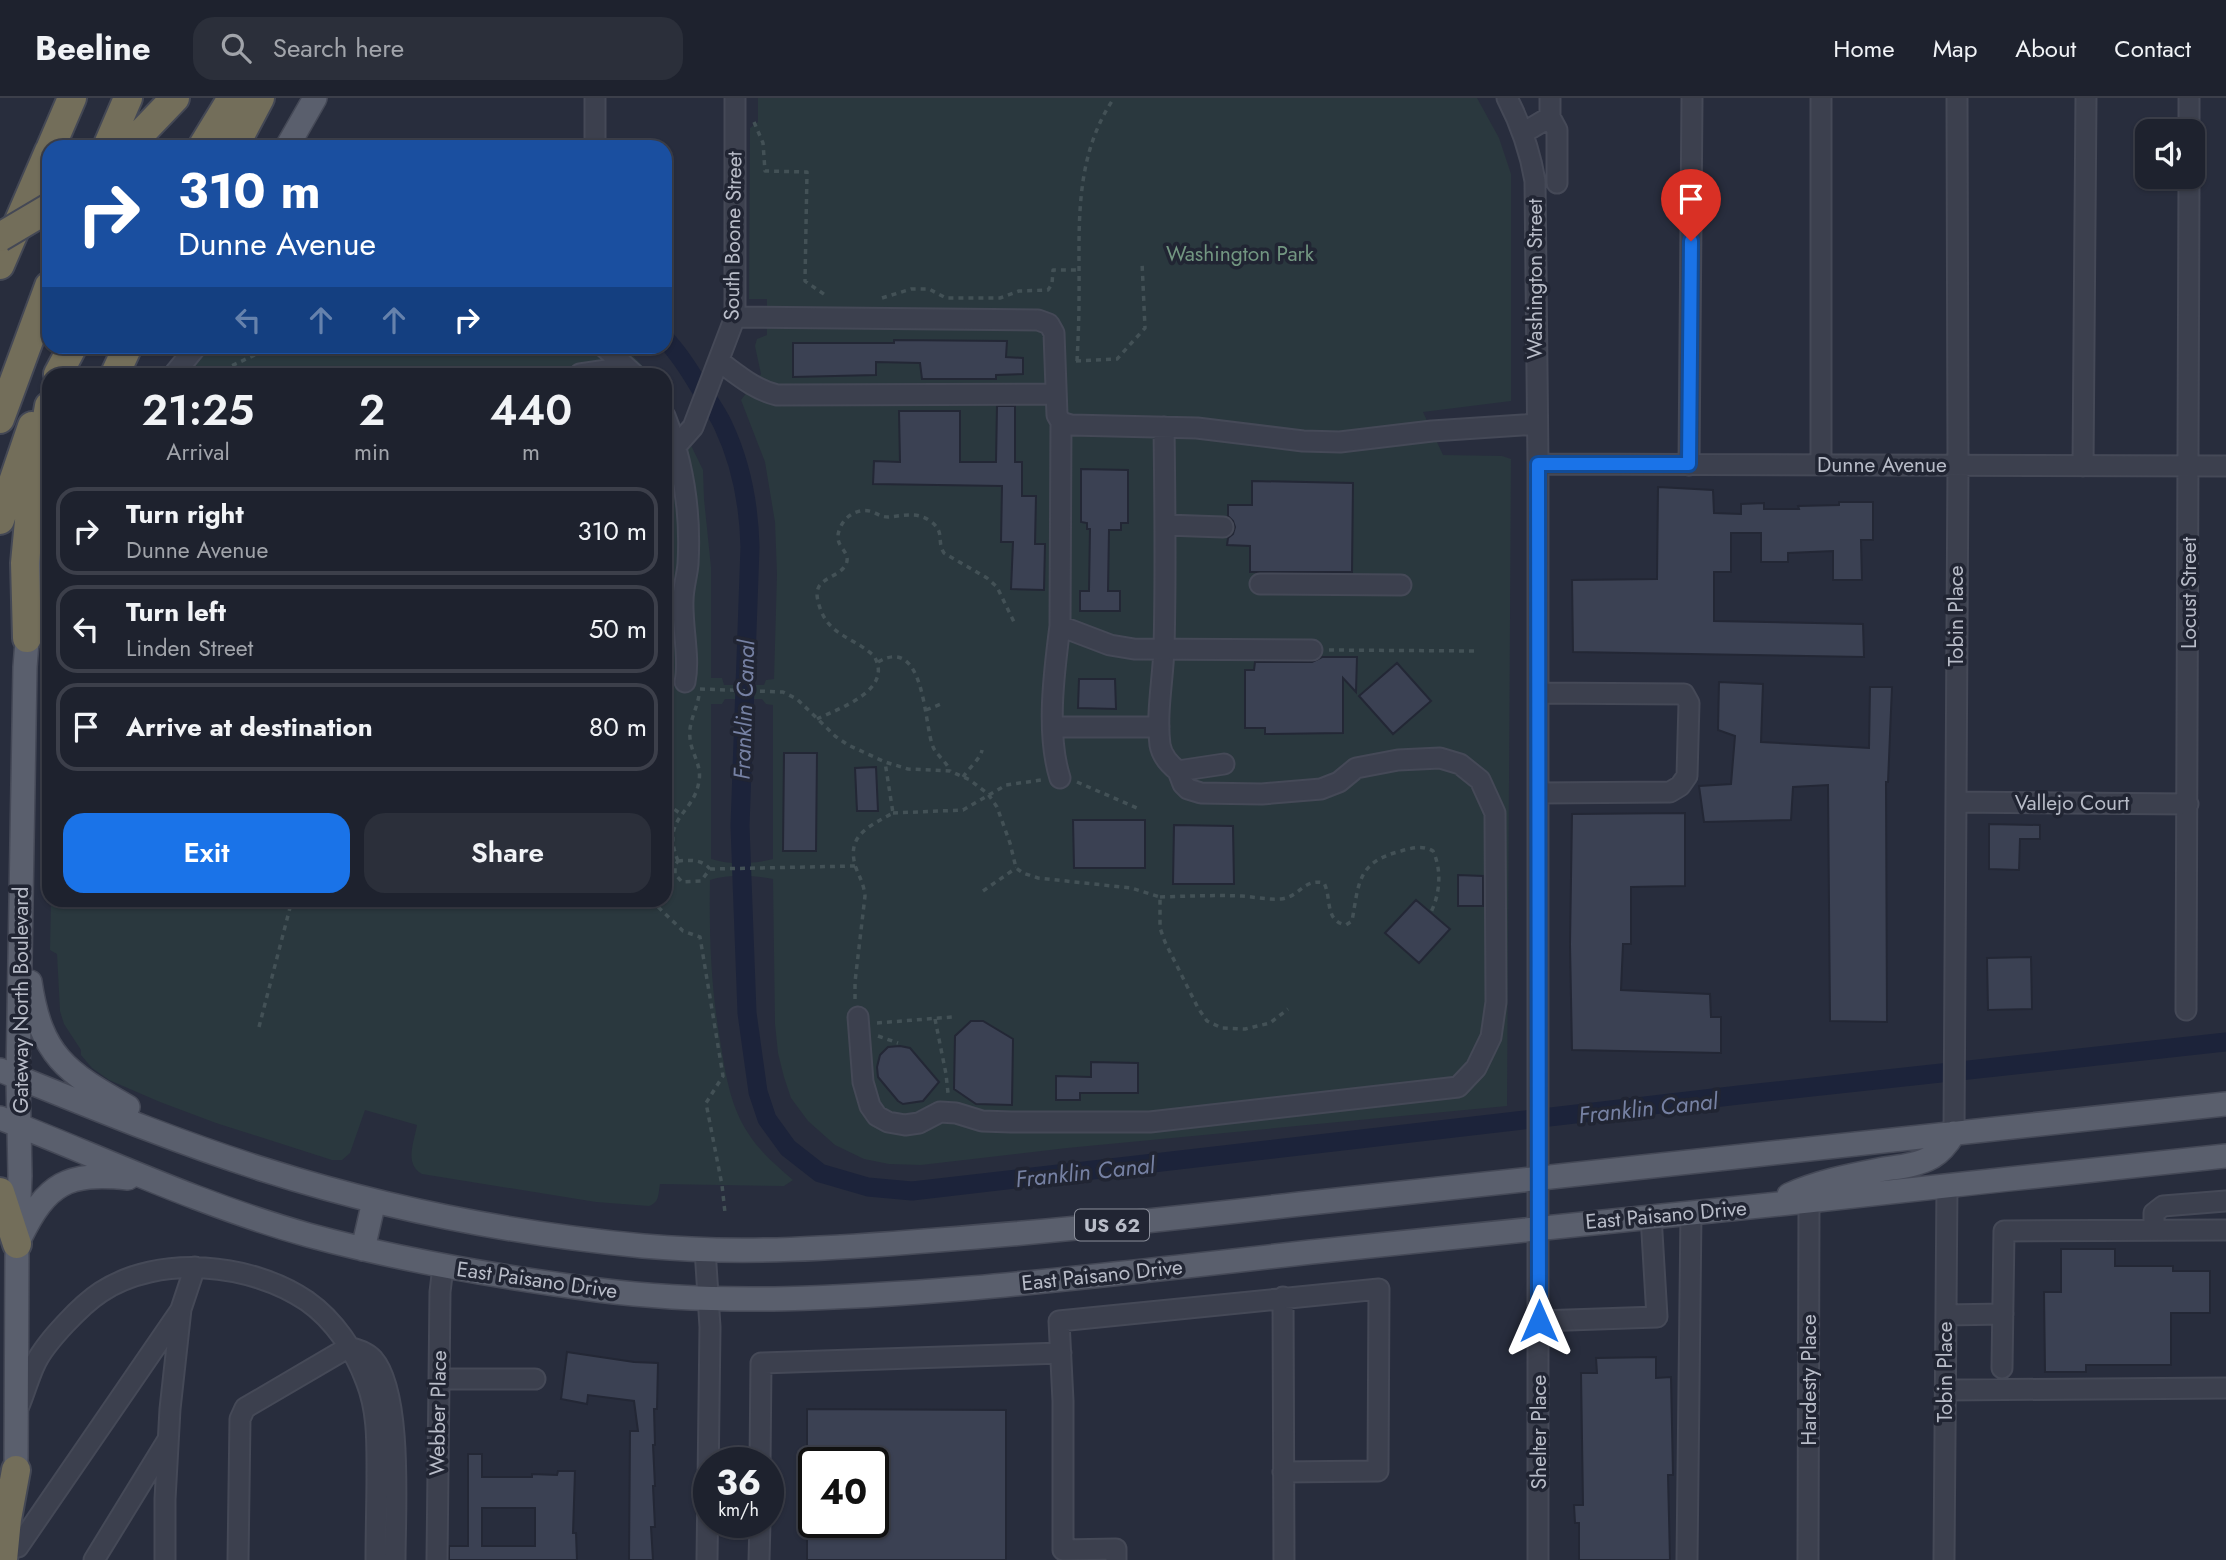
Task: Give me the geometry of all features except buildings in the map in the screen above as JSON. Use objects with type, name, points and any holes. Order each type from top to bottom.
[{"type":"highway","points":[[54,140],[72,98]]},
{"type":"highway","points":[[135,140],[175,98]]},
{"type":"highway","points":[[206,140],[232,98]]},
{"type":"highway","points":[[238,140],[260,98]]},
{"type":"highway","points":[[110,140],[128,99]]},
{"type":"highway","points":[[116,140],[128,99]]},
{"type":"highway","points":[[0,265],[42,168]]},
{"type":"highway","points":[[0,237],[42,212]]},
{"type":"highway","points":[[0,419],[42,305]]},
{"type":"highway","points":[[0,520],[29,433],[42,407]]},
{"type":"highway","points":[[27,638],[25,563],[42,448]]},
{"type":"highway","points":[[0,1192],[18,1244]]},
{"type":"highway","points":[[13,1556],[16,1470]]},
{"type":"main road","points":[[291,140],[315,98]]},
{"type":"main road","name":"Gateway North Boulevard","points":[[16,1470],[18,1244],[9,1073],[21,924],[27,638],[42,554]]},
{"type":"main road","points":[[0,984],[5,977],[21,924]]},
{"type":"main road","points":[[21,924],[32,999],[39,1025],[51,1051],[86,1084],[149,1119],[171,1137]]},
{"type":"main road","name":"US 62","points":[[9,1073],[258,1168],[374,1201],[517,1230],[648,1246],[766,1251],[831,1249],[1053,1231],[2226,1104]]},
{"type":"main road","name":"East Paisano Drive","points":[[10,1121],[149,1180],[271,1223],[363,1249],[443,1267],[599,1290],[671,1297],[809,1300],[1056,1280],[2226,1156]]},
{"type":"main road","points":[[1771,1205],[1806,1187],[1930,1158],[1947,1146],[1954,1133]]},
{"type":"main road","points":[[18,1244],[39,1204],[54,1188],[79,1177],[99,1175],[149,1180]]},
{"type":"main road","points":[[363,1249],[374,1201]]},
{"type":"street","points":[[595,98],[595,140]]},
{"type":"street","name":"South Boone Street","points":[[677,445],[693,427],[735,317],[735,98]]},
{"type":"street","name":"Washington Street","points":[[1507,98],[1524,133],[1535,181],[1538,464]]},
{"type":"street","points":[[1689,464],[1692,98]]},
{"type":"street","points":[[1821,98],[1821,465]]},
{"type":"street","name":"Tobin Place","points":[[1954,1133],[1957,98]]},
{"type":"street","points":[[2083,466],[2086,98]]},
{"type":"street","points":[[2189,98],[2189,119]]},
{"type":"street","points":[[1524,133],[1550,107],[1557,130],[1557,183]]},
{"type":"street","name":"Locust Street","points":[[2186,1010],[2189,189]]},
{"type":"street","points":[[735,317],[1038,320],[1049,324],[1054,333],[1057,415],[1061,422],[1060,626],[1055,659],[1052,742],[1060,778]]},
{"type":"street","points":[[179,368],[190,354]]},
{"type":"street","points":[[611,354],[626,368]]},
{"type":"street","points":[[718,366],[766,393],[777,395],[1056,394]]},
{"type":"street","points":[[1061,422],[1071,425],[1198,428],[1303,442],[1340,442],[1445,430],[1537,424]]},
{"type":"street","points":[[863,1021],[863,1082],[870,1106],[877,1116],[888,1122],[905,1125],[919,1123],[940,1112],[956,1113],[982,1121],[1150,1122],[1458,1087],[1476,1068],[1491,1037],[1496,1002],[1494,813],[1480,780],[1460,764],[1440,758],[1408,759],[1356,768],[1339,782],[1321,789],[1262,794],[1201,793],[1188,789],[1183,784],[1178,771],[1168,763],[1160,748],[1166,525],[1164,427]]},
{"type":"street","points":[[672,433],[686,487],[688,566],[683,603],[687,668],[693,686]]},
{"type":"street","name":"Dunne Avenue","points":[[1538,464],[2226,466]]},
{"type":"street","name":"Shelter Place","points":[[1538,464],[1538,1560]]},
{"type":"street","points":[[1166,525],[1223,527]]},
{"type":"street","points":[[1260,584],[1401,585]]},
{"type":"street","points":[[1060,626],[1110,645],[1134,649],[1312,650]]},
{"type":"street","points":[[1538,693],[1684,694],[1689,703],[1687,776],[1680,786],[1670,792],[1539,793]]},
{"type":"street","points":[[1053,727],[1159,727]]},
{"type":"street","points":[[1178,771],[1224,764]]},
{"type":"street","name":"Vallejo Court","points":[[1956,802],[2188,804]]},
{"type":"street","name":"Tobin Place","points":[[1944,1560],[1947,1185]]},
{"type":"street","name":"Hardesty Place","points":[[1808,1560],[1810,1201]]},
{"type":"street","points":[[2154,1230],[2154,1213],[2163,1206],[2226,1201]]},
{"type":"street","points":[[1686,1560],[1691,1212]]},
{"type":"street","points":[[1539,1321],[1657,1317],[1651,1216]]},
{"type":"street","points":[[2002,1368],[2004,1231],[2226,1230]]},
{"type":"street","points":[[705,1249],[710,1327],[707,1560]]},
{"type":"street","points":[[16,1414],[37,1361],[66,1323],[100,1292],[133,1276],[195,1267],[234,1271],[276,1284],[308,1302],[333,1325],[349,1347],[366,1380],[377,1432],[376,1560]]},
{"type":"street","points":[[165,1560],[168,1439],[181,1310],[195,1267]]},
{"type":"street","name":"Webber Place","points":[[437,1560],[440,1292],[443,1267]]},
{"type":"street","points":[[1116,1560],[1116,1549],[1063,1550],[1059,1321],[1379,1289],[1378,1471],[1283,1472]]},
{"type":"street","points":[[1283,1297],[1284,1560]]},
{"type":"street","points":[[13,1556],[181,1310]]},
{"type":"street","points":[[1946,1315],[2003,1314]]},
{"type":"street","points":[[238,1560],[240,1419],[244,1408],[349,1347],[372,1357],[388,1390],[393,1416],[395,1560]]},
{"type":"street","points":[[760,1447],[761,1363],[1060,1353]]},
{"type":"street","points":[[439,1379],[535,1379]]},
{"type":"street","points":[[1945,1390],[2226,1388]]},
{"type":"street","points":[[94,1560],[168,1439]]},
{"type":"street","points":[[759,1560],[760,1538]]},
{"type":"path","points":[[1077,360],[1078,218],[1083,171],[1096,134],[1114,98]]},
{"type":"path","points":[[754,122],[764,143],[765,171],[807,172],[805,281],[826,298],[837,298]]},
{"type":"path","points":[[1056,362],[1117,359],[1145,328],[1142,262]]},
{"type":"path","points":[[871,298],[882,298],[911,289],[929,289],[946,298],[1000,298],[1019,291],[1048,290],[1052,284],[1053,270],[1078,270]]},
{"type":"path","points":[[227,368],[257,354]]},
{"type":"path","points":[[817,719],[861,697],[872,687],[877,676],[878,662],[868,650],[834,631],[825,621],[817,601],[820,583],[841,570],[847,562],[837,537],[842,524],[856,512],[867,510],[882,517],[917,515],[928,519],[942,536],[941,547],[944,553],[987,578],[997,587],[1014,622]]},
{"type":"path","points":[[1312,650],[1474,651]]},
{"type":"path","points":[[878,662],[894,657],[911,667],[918,680],[932,744],[947,762],[950,771]]},
{"type":"path","points":[[693,686],[690,732],[700,778],[694,795],[676,823],[672,840],[678,861],[675,874],[682,882],[701,881],[710,869]]},
{"type":"path","points":[[711,691],[774,691],[790,694],[848,746],[885,762],[916,770],[950,771],[970,780],[989,796],[1004,824],[1016,868],[1038,878],[1131,888],[1160,897],[1232,896],[1271,900],[1285,899],[1307,883],[1315,881],[1324,883],[1328,890],[1331,914],[1339,924],[1346,925],[1352,921],[1358,887],[1370,863],[1390,853],[1422,848],[1433,851],[1438,862],[1437,901],[1431,912]]},
{"type":"path","points":[[926,710],[941,704]]},
{"type":"path","points":[[963,777],[979,758],[982,750]]},
{"type":"path","points":[[885,762],[893,813]]},
{"type":"path","points":[[898,1043],[877,1036],[863,1021],[855,982],[865,896],[854,849],[858,836],[870,824],[893,813],[963,810],[1006,785],[1060,778],[1075,781],[1139,809]]},
{"type":"path","points":[[672,808],[681,814]]},
{"type":"path","points":[[678,861],[698,860],[710,869],[856,866]]},
{"type":"path","points":[[983,891],[1016,868]]},
{"type":"path","points":[[1160,897],[1160,928],[1165,942],[1198,1008],[1208,1021],[1222,1028],[1245,1029],[1270,1023],[1288,1009]]},
{"type":"path","points":[[259,1027],[290,907]]},
{"type":"path","points":[[658,907],[683,931],[700,937],[723,1076],[706,1103],[722,1185],[724,1213]]},
{"type":"path","points":[[863,1021],[952,1017]]},
{"type":"path","points":[[935,1019],[948,1093],[955,1099]]},
{"type":"green space","name":"Washington Park","points":[[758,98],[1477,98],[1499,138],[1511,174],[1511,401],[1423,412],[1443,455],[1502,456],[1511,459],[1507,1106],[1067,1148],[921,1165],[889,1164],[864,1159],[835,1145],[808,1121],[791,1098],[778,1053],[775,1024],[773,879],[749,876],[710,880],[710,943],[715,1004],[727,1080],[737,1113],[758,1146],[793,1180],[784,1186],[660,1184],[657,1200],[649,1206],[596,1202],[422,1174],[416,1170],[412,1159],[417,1125],[365,1110],[350,1153],[342,1160],[332,1160],[160,1102],[109,1080],[92,1068],[81,1055],[81,1050],[64,1024],[60,1011],[57,954],[50,950],[51,907],[672,907],[672,406],[703,470],[711,567],[711,678],[722,678],[724,685],[764,685],[766,680],[774,679],[777,574],[775,522],[765,462],[741,400],[761,374],[755,346],[757,339],[767,335],[767,299],[749,299],[750,128],[758,122]],"holes":[[[725,699],[762,699],[766,704],[773,705],[773,859],[742,863],[711,859],[711,704],[722,704]]]},
{"type":"green space","points":[[178,354],[631,354],[644,368],[167,368]]},
{"type":"waterway","name":"Franklin Canal","points":[[672,347],[721,420],[735,454],[748,516],[750,547],[740,826],[747,1013],[758,1092],[767,1119],[788,1148],[820,1173],[868,1187],[912,1191],[1739,1095],[2226,1042]]},
{"type":"route","points":[[1539,1321],[1538,464],[1689,464],[1691,241]]}]
